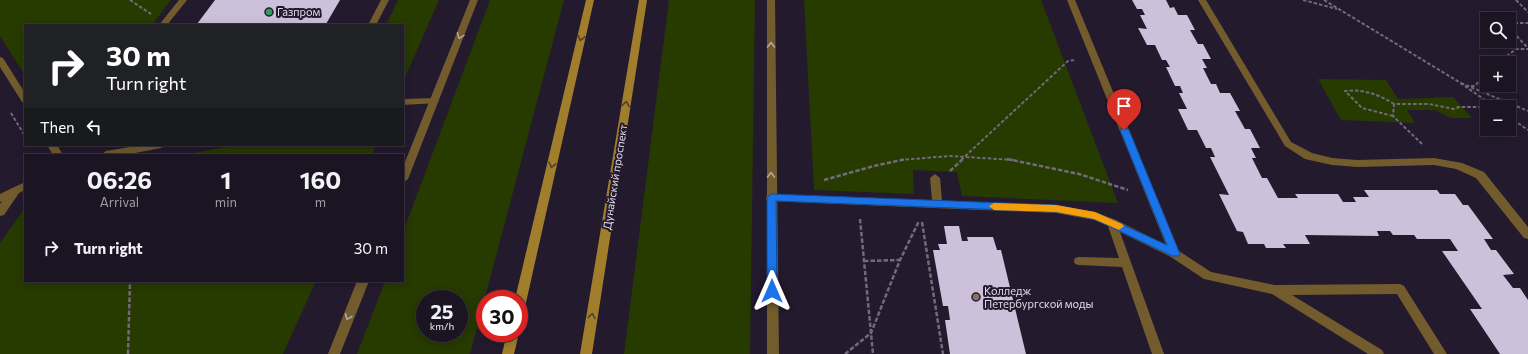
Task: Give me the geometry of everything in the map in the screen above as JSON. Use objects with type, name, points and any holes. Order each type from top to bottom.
[{"type":"main road","points":[[523,290],[590,0]]},
{"type":"main road","name":"Дунайский проспект","points":[[586,354],[643,0]]},
{"type":"main road","points":[[508,354],[511,342]]},
{"type":"street","points":[[164,24],[182,0]]},
{"type":"street","points":[[373,24],[385,0]]},
{"type":"street","points":[[404,176],[474,0]]},
{"type":"street","points":[[771,0],[772,354]]},
{"type":"street","points":[[1071,0],[1175,254]]},
{"type":"street","points":[[1202,0],[1288,144],[1298,152],[1326,162],[1442,162],[1460,165],[1480,175],[1528,235]]},
{"type":"street","points":[[0,60],[24,98]]},
{"type":"street","points":[[404,102],[434,101]]},
{"type":"street","points":[[112,154],[156,146]]},
{"type":"street","points":[[935,178],[937,204]]},
{"type":"street","points":[[0,198],[20,188]]},
{"type":"street","points":[[0,212],[20,188]]},
{"type":"street","points":[[771,198],[1056,209],[1095,216],[1175,254],[1208,276],[1275,290],[1400,289],[1441,354]]},
{"type":"street","points":[[1112,223],[1158,354]]},
{"type":"street","points":[[1079,262],[1126,263]]},
{"type":"street","points":[[334,354],[363,282]]},
{"type":"street","points":[[1275,290],[1378,354]]},
{"type":"path","points":[[130,0],[152,15]]},
{"type":"path","points":[[1303,0],[1321,6],[1340,9]]},
{"type":"path","points":[[1324,0],[1459,82],[1485,100]]},
{"type":"path","points":[[1516,0],[1528,12]]},
{"type":"path","points":[[1516,23],[1528,23]]},
{"type":"path","points":[[1516,35],[1528,48]]},
{"type":"path","points":[[1507,56],[1516,49],[1528,48]]},
{"type":"path","points":[[935,178],[948,174],[1068,61],[1096,60]]},
{"type":"path","points":[[1470,86],[1475,86],[1480,80]]},
{"type":"path","points":[[1459,82],[1503,102],[1528,111]]},
{"type":"path","points":[[1442,162],[1393,116],[1362,108],[1345,91],[1353,89],[1378,94],[1394,104],[1429,104],[1442,108],[1454,109],[1458,107],[1480,107]]},
{"type":"path","points":[[1393,116],[1394,104]]},
{"type":"path","points":[[11,112],[24,134]]},
{"type":"path","points":[[1516,122],[1528,130]]},
{"type":"path","points":[[823,181],[862,169],[922,157],[966,156],[1028,163],[1062,170],[1110,184],[1153,200]]},
{"type":"path","points":[[859,202],[873,354]]},
{"type":"path","points":[[844,354],[871,333],[900,260],[921,217],[943,354]]},
{"type":"path","points":[[864,261],[900,260]]},
{"type":"path","points":[[128,354],[130,282]]},
{"type":"green space","points":[[0,0],[171,0],[153,24],[24,24],[24,73],[0,36]]},
{"type":"green space","points":[[398,0],[439,0],[404,80],[404,24],[386,24]]},
{"type":"green space","points":[[490,0],[564,0],[487,290],[476,290],[476,331],[470,354],[357,354],[385,282],[404,282],[404,229]]},
{"type":"green space","points":[[669,0],[755,0],[750,354],[624,354]]},
{"type":"green space","points":[[804,0],[1041,0],[1118,203],[962,196],[957,172],[913,170],[914,194],[814,190]]},
{"type":"green space","points":[[1318,79],[1386,80],[1398,99],[1453,97],[1472,118],[1451,118],[1435,110],[1407,110],[1415,123],[1341,120]]},
{"type":"green space","points":[[232,146],[376,146],[372,154],[188,154]]},
{"type":"green space","points":[[24,209],[24,282],[316,282],[283,354],[0,354],[0,243]]},
{"type":"building","name":"Газпром","points":[[215,0],[340,0],[326,24],[197,24]]},
{"type":"building","points":[[1132,0],[1166,0],[1170,8],[1174,7],[1178,15],[1187,15],[1195,30],[1190,30],[1198,44],[1203,44],[1211,59],[1202,59],[1207,68],[1203,68],[1211,84],[1216,84],[1220,93],[1230,93],[1240,111],[1235,111],[1245,129],[1250,129],[1260,148],[1251,148],[1256,158],[1252,158],[1262,178],[1267,178],[1278,198],[1298,198],[1295,194],[1338,194],[1343,202],[1356,202],[1353,197],[1369,197],[1364,190],[1437,190],[1440,194],[1455,194],[1463,205],[1468,205],[1493,239],[1484,239],[1491,250],[1496,250],[1514,274],[1503,275],[1513,288],[1520,288],[1528,300],[1528,354],[1500,354],[1470,309],[1482,309],[1442,251],[1458,251],[1450,239],[1417,239],[1414,235],[1393,235],[1390,231],[1377,231],[1379,236],[1305,235],[1310,244],[1283,244],[1286,248],[1266,248],[1264,244],[1248,244],[1243,232],[1237,231],[1219,194],[1229,195],[1210,157],[1215,157],[1211,148],[1206,148],[1197,130],[1188,130],[1178,109],[1187,109],[1179,93],[1183,93],[1180,86],[1175,86],[1166,67],[1170,67],[1166,60],[1162,60],[1155,45],[1147,45],[1138,28],[1147,29],[1140,15],[1145,15],[1142,9],[1137,9]]},
{"type":"building","points":[[944,226],[959,226],[962,241],[968,241],[967,237],[993,237],[997,250],[1001,250],[1026,354],[950,354],[945,320],[950,320],[948,306],[943,306],[933,250],[940,250],[938,244],[947,244]]},
{"type":"slow traffic","points":[[994,206],[1056,209],[1095,216],[1119,226]]},
{"type":"place","name":"Газпром","points":[[269,12]]},
{"type":"place","name":"Колледж Петербургской моды","points":[[976,297]]},
{"type":"route","points":[[772,291],[771,198],[1056,209],[1095,216],[1175,254],[1124,130]]}]
